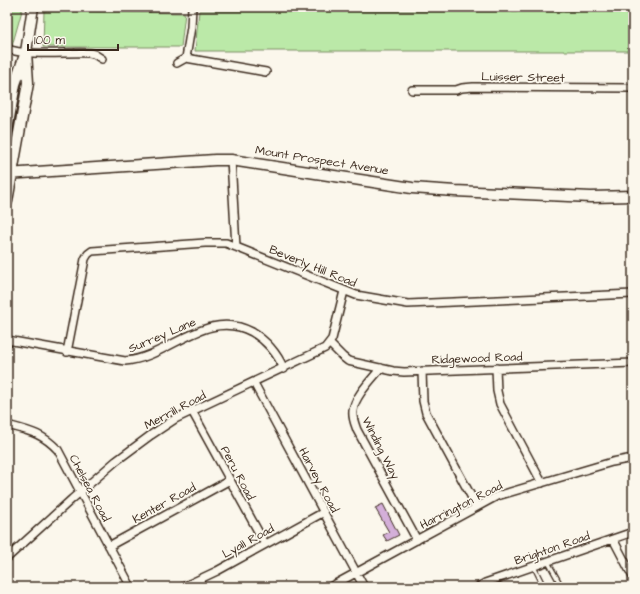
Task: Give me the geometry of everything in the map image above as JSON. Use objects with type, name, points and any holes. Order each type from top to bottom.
[{"type":"street","points":[[7,129],[15,84],[26,52],[33,7]]},
{"type":"street","points":[[186,58],[191,27],[192,7]]},
{"type":"street","points":[[7,49],[26,52],[89,52],[102,59]]},
{"type":"street","points":[[7,201],[9,174],[28,83],[26,52]]},
{"type":"street","points":[[177,63],[186,58],[266,72]]},
{"type":"street","name":"Luisser Street","points":[[412,90],[456,90],[474,87],[633,88]]},
{"type":"street","points":[[231,160],[236,247]]},
{"type":"street","name":"Mount Prospect Avenue","points":[[9,174],[231,160],[412,188],[591,197],[633,196]]},
{"type":"street","name":"Beverly Hill Road","points":[[67,352],[85,259],[92,250],[221,242],[356,295],[408,304],[633,294]]},
{"type":"street","points":[[329,343],[335,328],[344,291]]},
{"type":"street","name":"Surrey Lane","points":[[7,340],[116,361],[132,361],[149,355],[196,332],[223,324],[249,330],[262,338],[278,356],[284,369]]},
{"type":"street","name":"Ridgewood Road","points":[[329,343],[348,361],[399,371],[633,363]]},
{"type":"street","name":"Merrill Road","points":[[7,556],[137,444],[192,411],[319,352],[329,343]]},
{"type":"street","name":"Winding Way","points":[[381,368],[355,403],[353,417],[357,430],[417,540]]},
{"type":"street","points":[[496,368],[497,391],[500,404],[542,483]]},
{"type":"street","points":[[422,371],[423,401],[426,413],[477,507]]},
{"type":"street","name":"Harvey Road","points":[[254,383],[364,587]]},
{"type":"street","name":"Peru Road","points":[[192,411],[264,544]]},
{"type":"street","name":"Chelsea Road","points":[[7,425],[32,431],[46,439],[58,450],[131,587]]},
{"type":"street","name":"Harrington Road","points":[[330,587],[477,507],[504,494],[612,462],[633,458]]},
{"type":"street","name":"Kenter Road","points":[[109,546],[230,480]]},
{"type":"street","name":"Lyall Road","points":[[183,587],[324,512]]},
{"type":"street","name":"Brighton Road","points":[[478,587],[547,561],[633,532]]},
{"type":"street","points":[[613,539],[633,576]]},
{"type":"lane","points":[[547,561],[562,587]]},
{"type":"lane","points":[[534,566],[544,587]]},
{"type":"green space","points":[[7,7],[23,7],[12,46],[7,41]]},
{"type":"green space","points":[[581,7],[633,7],[633,51],[195,51],[199,11],[580,11]]},
{"type":"green space","points":[[44,11],[185,13],[181,47],[43,47]]},
{"type":"building","points":[[383,504],[399,535],[387,541],[383,535],[389,532],[375,508]]}]
